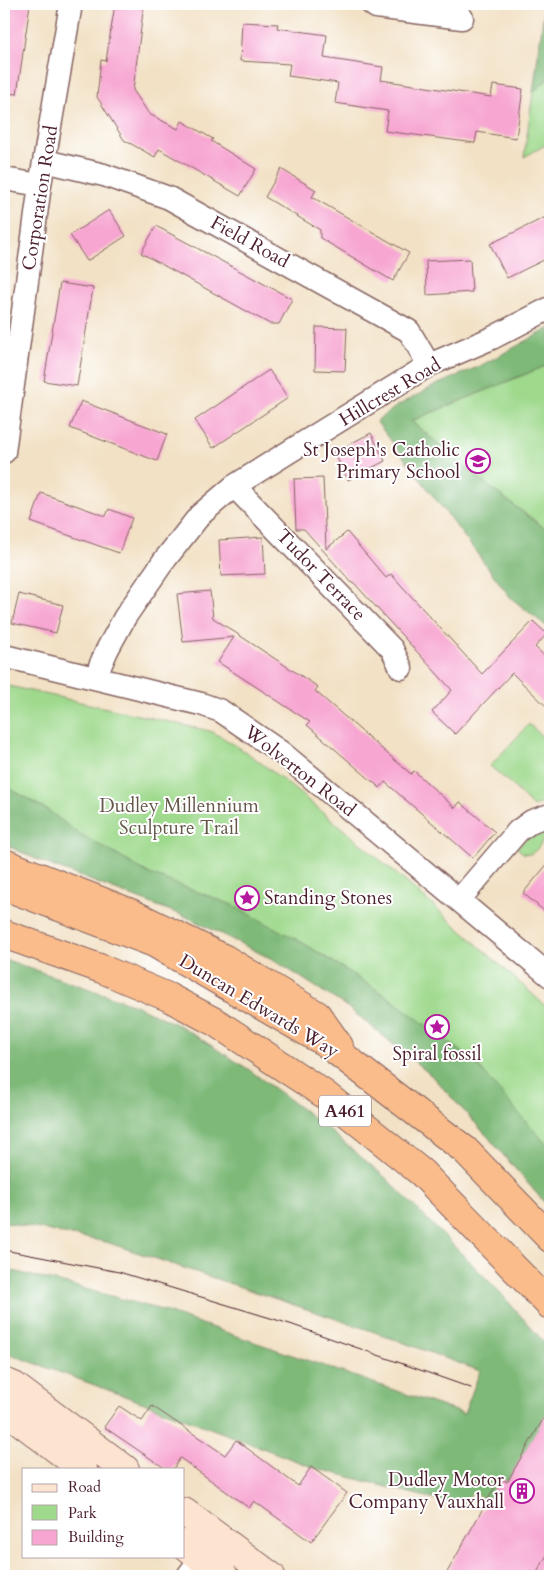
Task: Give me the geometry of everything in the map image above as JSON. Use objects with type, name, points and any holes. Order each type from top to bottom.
[{"type":"highway","points":[[4,863],[131,913],[225,959],[317,1015],[350,1062]]},
{"type":"highway","name":"Duncan Edwards Way","points":[[4,886],[154,943],[326,1043],[465,1150],[550,1238]]},
{"type":"highway","name":"Duncan Edwards Way","points":[[4,934],[102,969],[168,997],[215,1022],[324,1094],[422,1173],[550,1305]]},
{"type":"main road","points":[[4,1382],[14,1386],[124,1468]]},
{"type":"main road","points":[[4,1406],[16,1418],[82,1468]]},
{"type":"main road","points":[[185,1513],[271,1576]]},
{"type":"main road","points":[[190,1549],[224,1576]]},
{"type":"street","name":"Corporation Road","points":[[4,452],[40,185],[71,4]]},
{"type":"street","points":[[372,4],[376,7],[462,18]]},
{"type":"street","name":"Field Road","points":[[45,161],[104,175],[169,198],[409,331],[429,365]]},
{"type":"street","points":[[4,179],[40,185]]},
{"type":"street","name":"Hillcrest Road","points":[[98,679],[100,666],[125,617],[163,562],[200,515],[234,486],[429,365],[492,338],[550,308]]},
{"type":"street","name":"Tudor Terrace","points":[[234,486],[392,649],[401,668]]},
{"type":"street","name":"Wolverton Road","points":[[4,656],[201,704],[221,711],[282,753],[550,976]]},
{"type":"street","points":[[459,900],[518,831],[532,822],[550,815]]},
{"type":"lane","points":[[181,1576],[190,1549]]},
{"type":"green space","points":[[545,4],[550,4],[550,77],[533,92]]},
{"type":"green space","points":[[550,77],[550,145],[549,143],[524,157],[533,92]]},
{"type":"green space","points":[[550,328],[550,364],[411,421],[489,487],[550,532],[550,629],[511,598],[376,421],[397,406],[436,385],[480,366]]},
{"type":"green space","points":[[550,364],[550,532],[489,487],[411,421]]},
{"type":"green space","name":"Dudley Millennium Sculpture Trail","points":[[4,685],[210,731],[225,739],[268,768],[350,835],[437,909],[550,1010],[550,1209],[489,1138],[431,1075],[349,1008],[274,960],[187,917],[45,863],[4,844]]},
{"type":"green space","points":[[529,724],[550,744],[550,802],[544,802],[533,807],[490,766]]},
{"type":"green space","points":[[4,785],[49,811],[75,831],[150,874],[230,904],[305,944],[388,997],[473,1060],[550,1148],[550,1209],[489,1138],[431,1075],[349,1008],[274,960],[187,917],[45,863],[4,844]]},
{"type":"green space","points":[[550,826],[550,834],[548,833],[537,849],[531,854],[523,853],[517,848],[535,830]]},
{"type":"green space","points":[[4,959],[135,1005],[182,1027],[248,1069],[322,1124],[386,1178],[497,1289],[550,1349],[550,1416],[547,1414],[507,1482],[500,1478],[488,1500],[473,1493],[460,1506],[315,1468],[4,1352],[4,1269],[158,1309],[464,1414],[480,1371],[369,1330],[106,1242],[4,1222]]},
{"type":"building","points":[[4,4],[30,4],[17,94],[4,93]]},
{"type":"building","points":[[115,4],[144,4],[133,90],[149,114],[178,129],[182,121],[213,139],[211,141],[256,169],[240,196],[159,149],[155,157],[124,140],[97,97],[101,60],[106,61]]},
{"type":"building","points":[[242,22],[278,24],[277,28],[327,35],[324,58],[383,67],[381,80],[491,97],[493,85],[523,89],[516,138],[477,132],[475,143],[385,131],[388,111],[335,103],[338,83],[288,76],[290,64],[240,61]]},
{"type":"building","points":[[281,169],[316,190],[312,197],[409,253],[393,281],[320,238],[320,230],[265,197]]},
{"type":"building","points":[[109,210],[126,236],[87,261],[70,235]]},
{"type":"building","points":[[550,215],[550,257],[507,278],[490,244]]},
{"type":"building","points":[[156,226],[292,299],[279,324],[270,324],[141,253]]},
{"type":"building","points":[[470,259],[472,292],[427,295],[426,261]]},
{"type":"building","points":[[60,283],[93,288],[77,386],[44,381]]},
{"type":"building","points":[[316,327],[347,328],[345,371],[315,370]]},
{"type":"building","points":[[269,370],[288,398],[213,448],[195,420]]},
{"type":"building","points":[[81,401],[167,434],[157,461],[70,428]]},
{"type":"building","points":[[371,433],[385,461],[348,480],[334,452]]},
{"type":"building","points":[[323,478],[326,549],[347,532],[386,578],[391,574],[482,674],[533,621],[547,634],[535,647],[550,661],[550,710],[512,673],[455,734],[432,712],[452,690],[304,529],[296,529],[294,479]]},
{"type":"building","points":[[41,493],[106,516],[109,509],[132,518],[119,553],[31,522]]},
{"type":"building","points":[[263,537],[265,574],[221,576],[219,540]]},
{"type":"building","points":[[210,591],[213,618],[318,687],[315,691],[411,774],[414,771],[455,808],[460,802],[495,832],[473,858],[385,782],[380,788],[307,725],[310,722],[218,662],[234,637],[183,642],[177,594]]},
{"type":"building","points":[[19,594],[63,605],[56,633],[12,623]]},
{"type":"building","points":[[550,861],[550,916],[523,893]]},
{"type":"building","points":[[119,1406],[142,1421],[152,1406],[225,1455],[236,1440],[298,1486],[311,1467],[347,1493],[311,1542],[254,1501],[249,1508],[180,1458],[174,1468],[165,1468],[104,1427]]},
{"type":"building","name":"Dudley Motor Company Vauxhall","points":[[550,1407],[550,1550],[535,1576],[445,1576],[500,1478],[507,1482]]},
{"type":"tram line","points":[[4,1250],[119,1272],[290,1324],[471,1388]]},
{"type":"place","name":"St Joseph's Catholic Primary School","points":[[478,461]]},
{"type":"place","name":"Standing Stones","points":[[247,898]]},
{"type":"place","name":"Spiral fossil","points":[[437,1027]]},
{"type":"place","name":"Dudley Motor Company Vauxhall","points":[[522,1491]]}]
